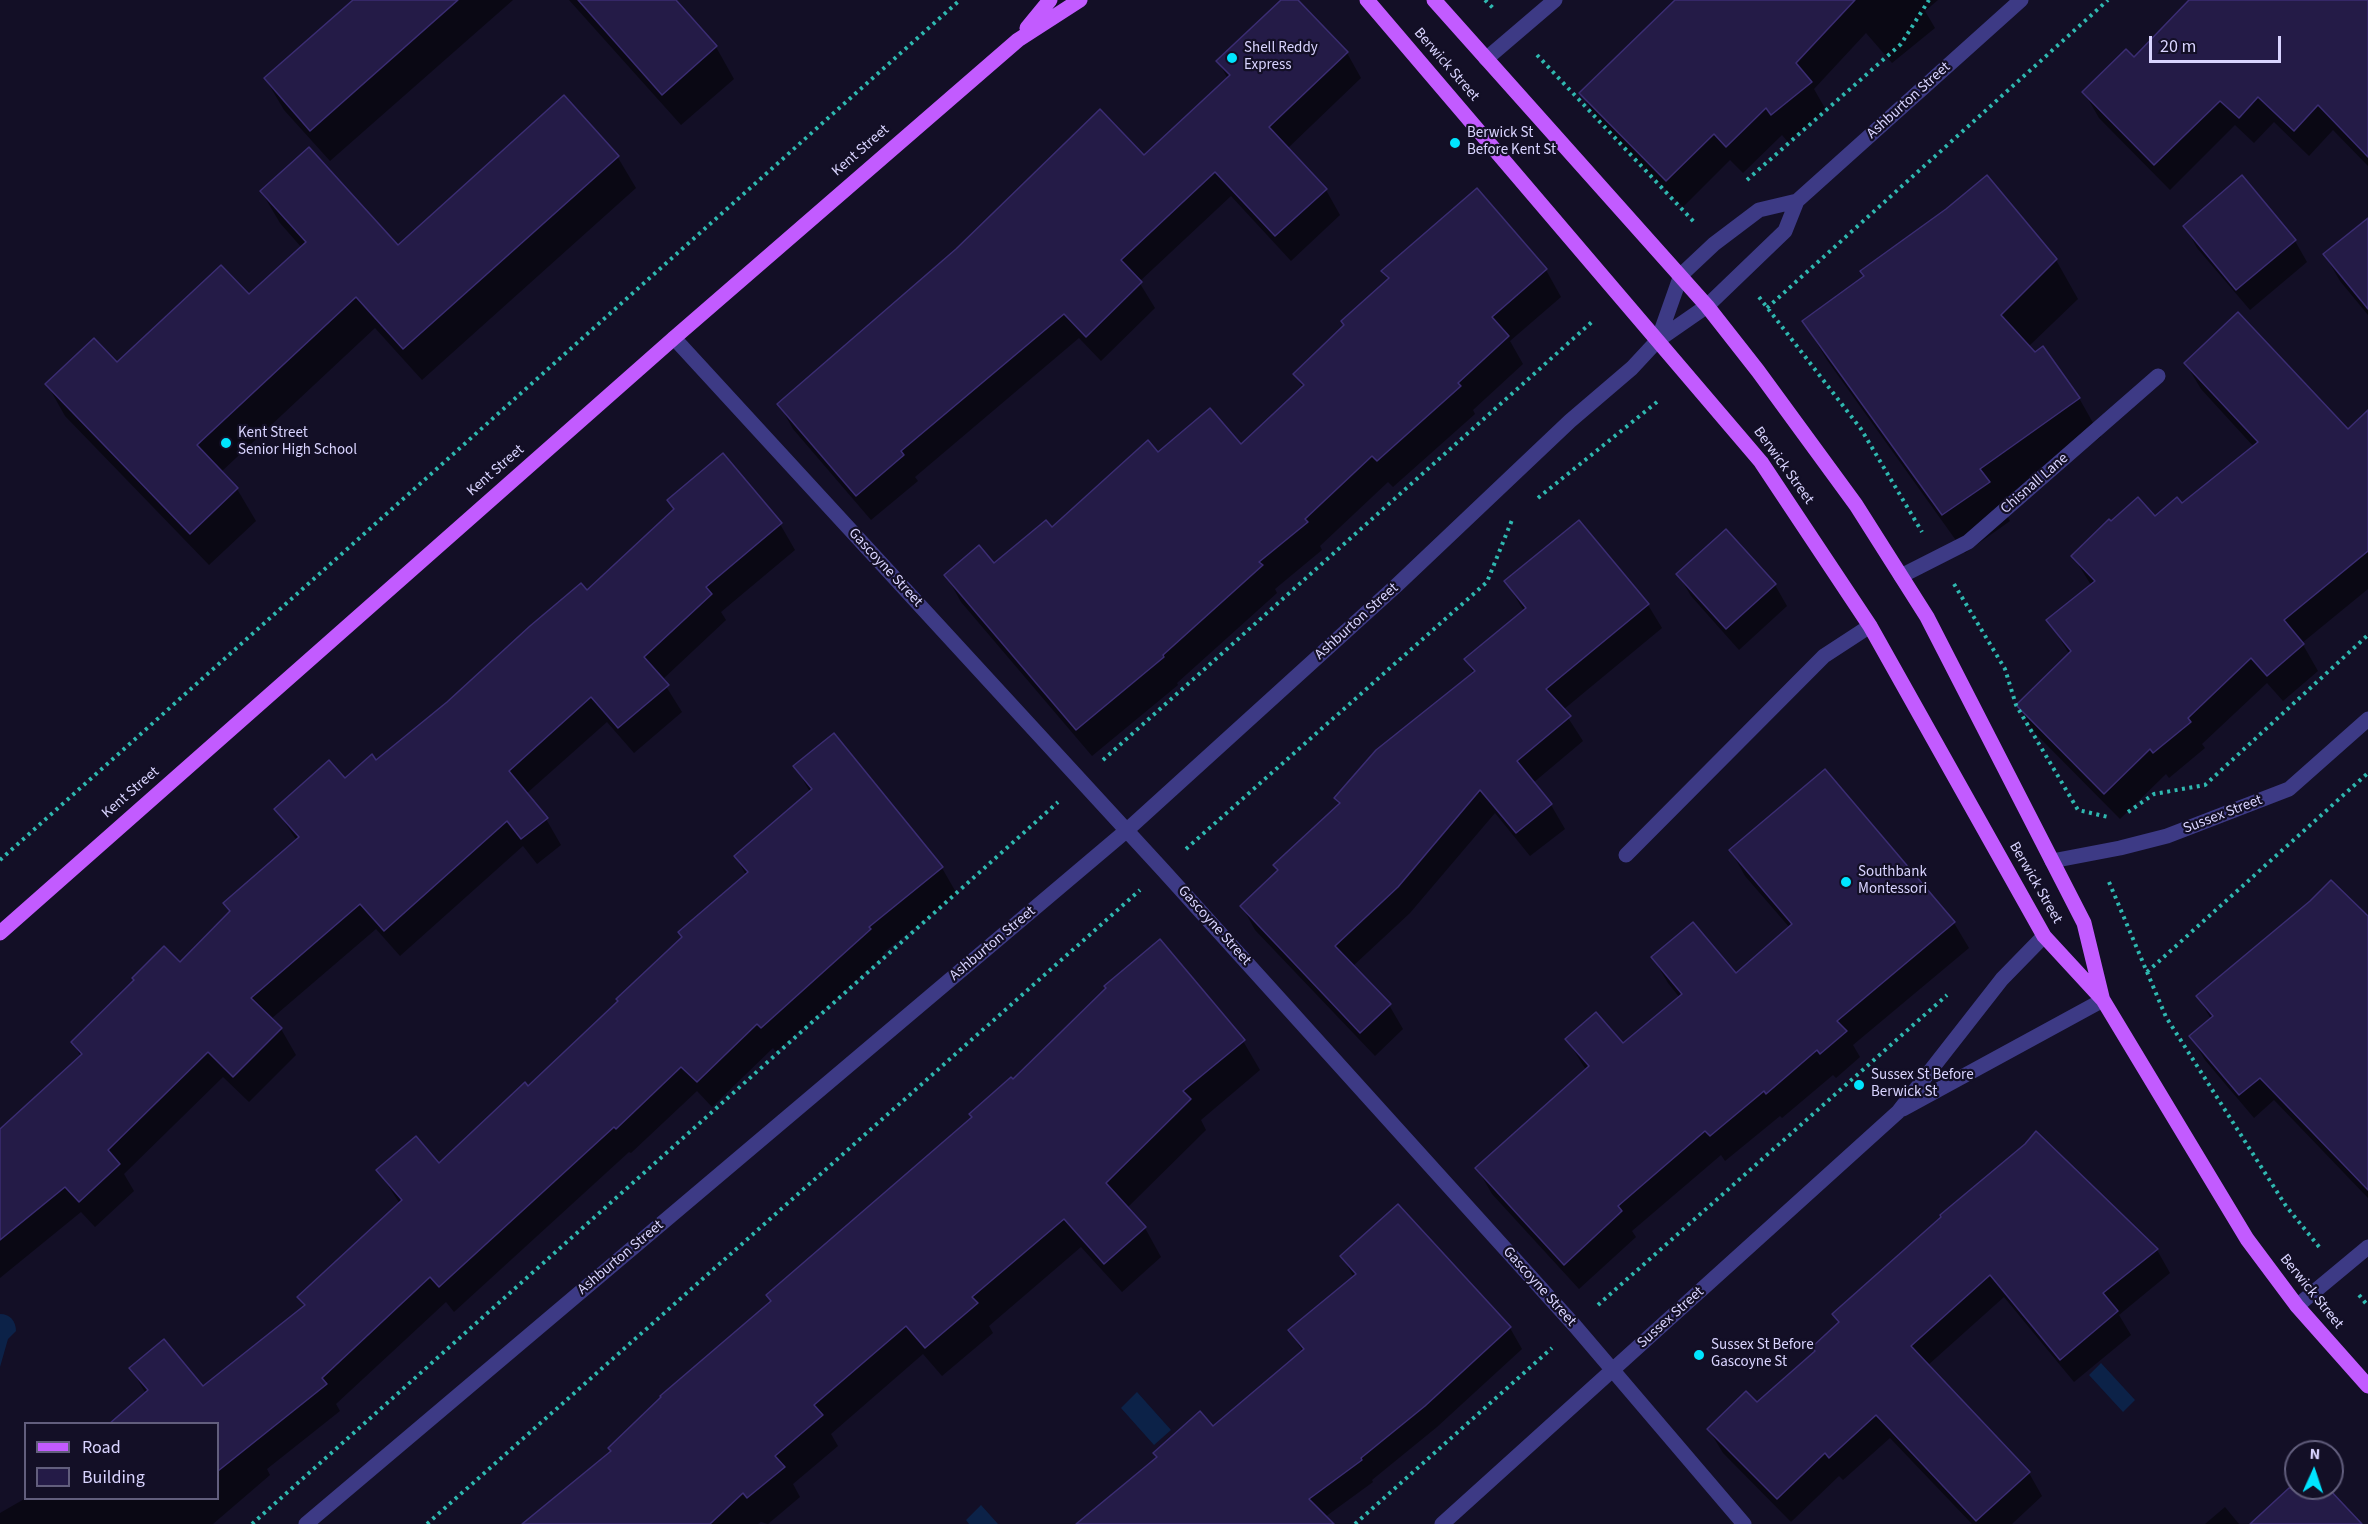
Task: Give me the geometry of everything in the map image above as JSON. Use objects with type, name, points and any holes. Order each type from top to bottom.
[{"type":"main road","name":"Kent Street","points":[[1018,40],[1050,0]]},
{"type":"main road","name":"Kent Street","points":[[0,933],[674,338],[1018,40],[1080,0]]},
{"type":"main road","name":"Berwick Street","points":[[1367,0],[1761,462],[1870,626],[2044,936],[2103,1000],[2247,1239],[2297,1306],[2368,1386]]},
{"type":"main road","name":"Berwick Street","points":[[1434,0],[1707,306],[1758,371],[1856,505],[1927,617],[2084,923],[2103,1000]]},
{"type":"street","points":[[1486,59],[1555,0]]},
{"type":"street","name":"Ashburton Street","points":[[306,1524],[1126,831],[1397,585],[1570,421],[1632,368],[1658,340],[1707,306],[1785,231],[1797,201],[2021,0]]},
{"type":"street","name":"Ashburton Street","points":[[1658,340],[1681,275],[1714,244],[1759,210],[1797,201]]},
{"type":"street","name":"Gascoyne Street","points":[[674,338],[1163,870],[1559,1309],[1744,1524]]},
{"type":"street","name":"Chisnall Lane","points":[[1901,576],[1968,542],[2158,376]]},
{"type":"street","points":[[1626,855],[1824,656],[1870,626]]},
{"type":"street","name":"Sussex Street","points":[[2052,861],[2167,836],[2289,789],[2368,719]]},
{"type":"street","name":"Sussex Street","points":[[1442,1524],[1898,1112],[2002,980],[2044,936]]},
{"type":"street","name":"Sussex Street","points":[[1898,1112],[2103,1000]]},
{"type":"street","points":[[2297,1306],[2368,1247]]},
{"type":"path","points":[[0,860],[960,0]]},
{"type":"path","points":[[1485,0],[1696,225]]},
{"type":"path","points":[[1741,185],[1901,44],[1929,0]]},
{"type":"path","points":[[1767,308],[2108,0]]},
{"type":"path","points":[[1753,290],[1861,429],[2005,669],[2016,705],[2078,810],[2166,1017],[2286,1206],[2368,1306]]},
{"type":"path","points":[[252,1524],[1593,321]]},
{"type":"path","points":[[1532,503],[1657,402]]},
{"type":"path","points":[[426,1524],[1487,582],[1513,518]]},
{"type":"path","points":[[2126,813],[2154,794],[2205,785],[2368,635]]},
{"type":"path","points":[[2147,972],[2368,773]]},
{"type":"path","points":[[2078,810],[2117,819]]},
{"type":"path","points":[[1591,1311],[1956,987]]},
{"type":"path","points":[[1355,1524],[1554,1345]]},
{"type":"water","points":[[0,1314],[12,1319],[16,1331],[8,1339],[0,1367]]},
{"type":"water","points":[[2101,1363],[2135,1400],[2123,1412],[2089,1375]]},
{"type":"water","points":[[1137,1392],[1171,1430],[1154,1445],[1121,1408]]},
{"type":"water","points":[[981,1505],[998,1524],[969,1524],[966,1520]]},
{"type":"building","points":[[353,0],[458,0],[310,131],[264,78]]},
{"type":"building","points":[[578,0],[676,0],[717,46],[662,95]]},
{"type":"building","points":[[1281,0],[1298,0],[1348,52],[1269,127],[1327,189],[1275,236],[1215,172],[1121,260],[1142,282],[1086,337],[1064,314],[901,451],[904,455],[856,496],[777,404],[956,249],[1100,109],[1144,155],[1230,75],[1216,61]]},
{"type":"building","points":[[1675,0],[1855,0],[1796,63],[1812,82],[1771,115],[1766,108],[1726,147],[1714,134],[1666,181],[1579,93]]},
{"type":"building","points":[[2189,0],[2368,0],[2368,157],[2318,105],[2294,131],[2258,97],[2239,118],[2220,101],[2154,165],[2082,92],[2126,49],[2134,57]]},
{"type":"building","points":[[564,95],[619,156],[403,349],[356,297],[197,445],[238,488],[190,534],[45,384],[94,338],[117,362],[221,265],[249,294],[306,242],[260,191],[309,147],[398,245]]},
{"type":"building","points":[[1987,175],[2057,259],[2001,315],[2035,352],[2043,346],[2080,398],[1980,469],[1990,482],[1942,515],[1802,321],[1864,276],[1860,271],[1946,209]]},
{"type":"building","points":[[2242,175],[2296,240],[2236,290],[2183,226]]},
{"type":"building","points":[[1477,188],[1547,269],[1492,317],[1509,336],[1458,383],[1461,386],[1377,461],[1372,456],[1305,519],[1308,522],[1259,562],[1263,565],[1163,655],[1164,657],[1076,730],[944,575],[979,545],[994,563],[1046,520],[1052,527],[1148,440],[1158,452],[1210,408],[1241,444],[1304,385],[1293,374],[1344,325],[1341,321],[1389,278],[1381,271]]},
{"type":"building","points":[[2368,218],[2368,309],[2323,254]]},
{"type":"building","points":[[2238,312],[2348,429],[2368,410],[2368,551],[2284,620],[2304,644],[2267,676],[2251,658],[2188,718],[2191,722],[2153,753],[2150,749],[2104,794],[2016,705],[2071,651],[2046,620],[2095,581],[2071,556],[2109,519],[2111,521],[2138,497],[2155,516],[2177,497],[2182,503],[2258,442],[2184,363]]},
{"type":"building","points":[[723,453],[782,523],[706,587],[712,594],[644,657],[669,685],[618,728],[591,697],[509,771],[548,818],[521,839],[507,821],[384,931],[360,904],[251,998],[282,1028],[233,1077],[208,1052],[108,1150],[120,1164],[79,1202],[65,1187],[0,1240],[0,1129],[82,1054],[71,1042],[134,980],[132,978],[164,946],[180,962],[230,911],[223,903],[299,837],[274,809],[329,760],[345,778],[372,754],[376,760],[447,702],[581,583],[587,590],[674,509],[667,500]]},
{"type":"building","points":[[1579,520],[1649,604],[1546,689],[1571,716],[1517,761],[1552,804],[1516,833],[1480,790],[1398,887],[1335,946],[1391,1004],[1360,1033],[1240,906],[1278,870],[1273,865],[1340,803],[1334,798],[1376,750],[1475,671],[1464,659],[1526,608],[1504,581]]},
{"type":"building","points":[[1726,529],[1776,584],[1726,629],[1676,574]]},
{"type":"building","points":[[834,733],[943,867],[869,927],[871,929],[761,1028],[757,1024],[697,1082],[681,1067],[616,1129],[614,1127],[439,1287],[430,1277],[322,1378],[327,1384],[219,1470],[219,1422],[111,1422],[148,1390],[129,1368],[164,1339],[203,1386],[305,1305],[297,1297],[402,1200],[376,1170],[416,1136],[439,1163],[525,1082],[528,1086],[618,1001],[616,999],[682,937],[678,932],[748,872],[734,856],[812,789],[793,766]]},
{"type":"building","points":[[1825,769],[1955,922],[1837,1021],[1847,1031],[1820,1054],[1817,1050],[1766,1094],[1764,1091],[1710,1136],[1705,1131],[1618,1206],[1622,1211],[1564,1265],[1475,1168],[1589,1066],[1565,1039],[1596,1012],[1623,1043],[1682,994],[1651,957],[1693,922],[1736,973],[1792,924],[1729,850]]},
{"type":"building","points":[[2331,880],[2368,916],[2368,1190],[2260,1078],[2239,1095],[2189,1036],[2213,1016],[2196,996],[2310,901]]},
{"type":"building","points":[[1160,939],[1245,1040],[1183,1091],[1191,1099],[1106,1183],[1146,1227],[1104,1264],[1064,1219],[972,1297],[978,1303],[925,1348],[906,1326],[814,1405],[823,1415],[775,1456],[785,1467],[747,1498],[743,1493],[710,1524],[522,1524],[611,1451],[608,1448],[660,1396],[771,1301],[766,1295],[972,1117],[969,1114],[1011,1077],[1013,1079],[1106,988],[1104,986]]},
{"type":"building","points":[[2036,1131],[2158,1249],[2103,1293],[2118,1311],[2060,1360],[1990,1275],[1911,1346],[2030,1472],[1976,1521],[1876,1415],[1829,1458],[1825,1453],[1777,1499],[1707,1429],[1746,1391],[1757,1402],[1815,1351],[1812,1347],[1839,1322],[1832,1314],[1941,1217],[1940,1215],[2025,1144]]},
{"type":"building","points":[[1398,1204],[1511,1327],[1425,1406],[1361,1458],[1362,1460],[1309,1499],[1334,1524],[1076,1524],[1157,1457],[1153,1453],[1200,1411],[1213,1426],[1304,1349],[1288,1330],[1356,1274],[1340,1256]]},
{"type":"building","points":[[2284,1493],[2284,1500],[2339,1500],[2362,1524],[2250,1524]]},
{"type":"place","name":"Shell Reddy Express","points":[[1232,58]]},
{"type":"place","name":"Berwick St Before Kent St","points":[[1455,143]]},
{"type":"place","name":"Kent Street Senior High School","points":[[226,443]]},
{"type":"place","name":"Southbank Montessori","points":[[1846,882]]},
{"type":"place","name":"Sussex St Before Berwick St","points":[[1859,1085]]},
{"type":"place","name":"Sussex St Before Gascoyne St","points":[[1699,1355]]}]
